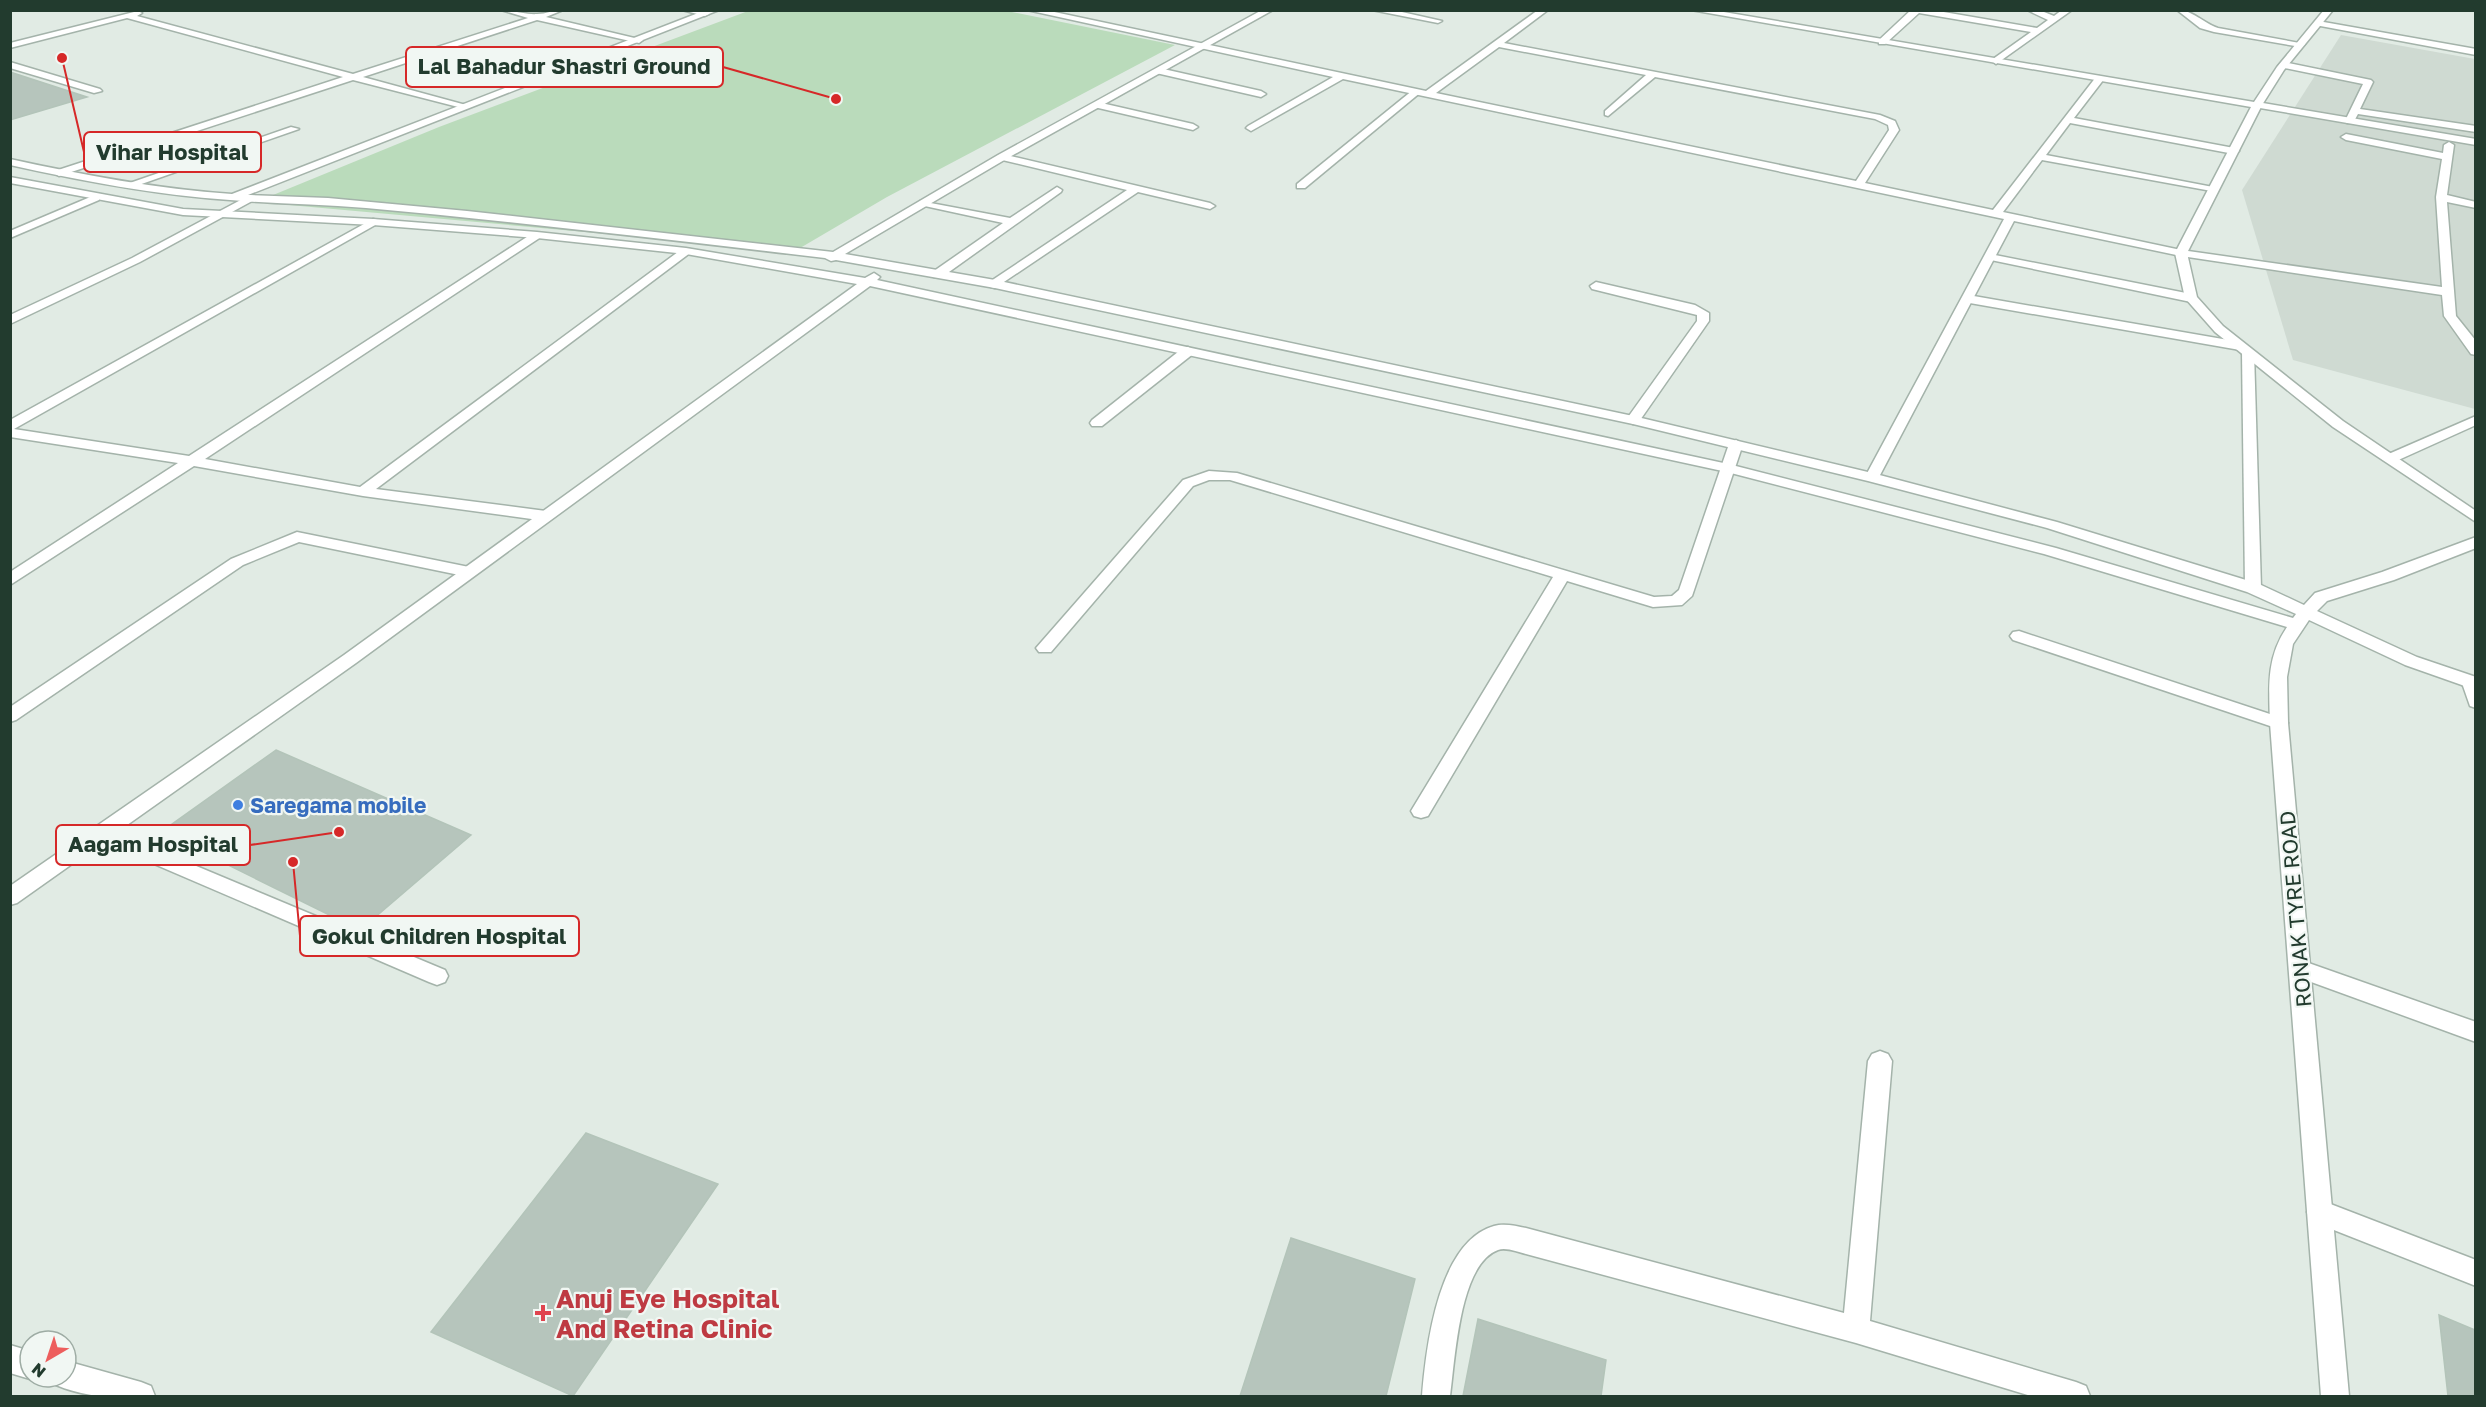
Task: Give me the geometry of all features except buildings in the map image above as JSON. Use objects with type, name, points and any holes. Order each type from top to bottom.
[{"type":"street","points":[[10,46],[148,10]]},
{"type":"street","points":[[506,10],[639,40]]},
{"type":"street","points":[[59,173],[559,10]]},
{"type":"street","points":[[686,10],[705,14]]},
{"type":"street","points":[[230,198],[715,10]]},
{"type":"street","points":[[1031,10],[2181,253],[2448,292]]},
{"type":"street","points":[[1067,18],[1084,10]]},
{"type":"street","points":[[809,272],[1002,157],[1269,10]]},
{"type":"street","points":[[1376,10],[1438,21]]},
{"type":"street","points":[[1428,94],[1544,10]]},
{"type":"street","points":[[1695,10],[2475,142]]},
{"type":"street","points":[[2031,10],[2055,20]]},
{"type":"street","points":[[1996,61],[2068,10]]},
{"type":"street","points":[[2181,10],[2203,26],[2217,30],[2301,44]]},
{"type":"street","points":[[2329,10],[2283,65],[2257,105],[2181,253],[2191,298],[2219,329],[2338,424],[2475,518]]},
{"type":"street","points":[[1882,42],[1916,11],[2038,32]]},
{"type":"street","points":[[128,16],[463,107]]},
{"type":"street","points":[[2318,23],[2475,52]]},
{"type":"street","points":[[1498,44],[1877,117],[1892,123],[1894,130],[1859,185]]},
{"type":"street","points":[[10,64],[97,91]]},
{"type":"street","points":[[2283,65],[2368,82],[2350,121]]},
{"type":"street","points":[[1159,71],[1261,94]]},
{"type":"street","points":[[1608,113],[1653,74]]},
{"type":"street","points":[[1251,128],[1341,76]]},
{"type":"street","points":[[1996,214],[2099,79]]},
{"type":"street","points":[[1301,186],[1416,92]]},
{"type":"street","points":[[1097,105],[1193,127]]},
{"type":"street","points":[[2355,111],[2475,129]]},
{"type":"street","points":[[2068,120],[2234,151]]},
{"type":"street","points":[[129,185],[294,129]]},
{"type":"street","points":[[2346,137],[2448,157]]},
{"type":"street","points":[[2450,138],[2441,197],[2450,316],[2475,351]]},
{"type":"street","points":[[1002,157],[1210,206]]},
{"type":"street","points":[[2040,157],[2213,190]]},
{"type":"street","points":[[10,162],[129,185],[230,198],[328,201],[467,214],[835,256],[995,284],[1633,420],[1872,477],[2052,525],[2253,588],[2302,619]]},
{"type":"street","points":[[10,180],[95,198],[217,215],[373,222],[537,235],[686,251],[868,282],[1728,468],[2050,551],[2302,619],[2473,683],[2475,702]]},
{"type":"street","points":[[995,284],[1134,189]]},
{"type":"street","points":[[939,274],[1057,190]]},
{"type":"street","points":[[2441,197],[2475,205]]},
{"type":"street","points":[[10,235],[95,198]]},
{"type":"street","points":[[10,320],[136,260],[250,198]]},
{"type":"street","points":[[924,203],[1012,222]]},
{"type":"street","points":[[1872,477],[2011,217]]},
{"type":"street","points":[[10,426],[373,222]]},
{"type":"street","points":[[10,580],[537,235]]},
{"type":"street","points":[[363,492],[686,251]]},
{"type":"street","points":[[1990,257],[2191,298]]},
{"type":"street","points":[[10,897],[103,834],[469,572],[891,265]]},
{"type":"street","points":[[1596,286],[1691,308],[1703,313],[1703,321],[1633,420]]},
{"type":"street","points":[[1968,299],[2244,349]]},
{"type":"street","points":[[2244,349],[2253,588]]},
{"type":"street","points":[[1097,423],[1188,351]]},
{"type":"street","points":[[2389,459],[2475,420]]},
{"type":"street","points":[[10,433],[192,461],[363,492],[546,516]]},
{"type":"street","points":[[1045,648],[1188,483],[1200,477],[1216,474],[1243,479],[1653,602],[1676,601],[1686,592],[1736,444]]},
{"type":"street","points":[[10,716],[237,562],[297,537],[469,572]]},
{"type":"street","name":"RONAK TYRE ROAD","points":[[2335,1396],[2279,723],[2278,677],[2284,644],[2321,597],[2388,576],[2475,542]]},
{"type":"street","points":[[1421,811],[1562,576]]},
{"type":"street","points":[[2019,636],[2279,723]]},
{"type":"street","points":[[103,834],[437,976]]},
{"type":"street","points":[[2300,969],[2475,1032]]},
{"type":"street","points":[[1856,1330],[1880,1061]]},
{"type":"street","points":[[2320,1212],[2475,1273]]},
{"type":"street","points":[[1436,1396],[1449,1314],[1458,1277],[1472,1252],[1496,1237],[1526,1240],[1856,1330],[2076,1396]]},
{"type":"street","points":[[78,1378],[141,1396]]},
{"type":"shaded area","points":[[2341,35],[2475,59],[2475,409],[2293,360],[2242,190]]},
{"type":"green space","points":[[748,11],[1007,11],[1175,45],[887,197],[795,251],[256,202],[439,127]]},
{"type":"place","name":"Vihar Hospital","points":[[62,58]]},
{"type":"place","name":"Lal Bahadur Shastri Ground","points":[[836,99]]},
{"type":"place","name":"Saregama mobile","points":[[238,805]]},
{"type":"place","name":"Aagam Hospital","points":[[339,832]]},
{"type":"place","name":"Gokul Children Hospital","points":[[293,862]]},
{"type":"place","name":"Anuj Eye Hospital And Retina Clinic","points":[[543,1313]]}]
